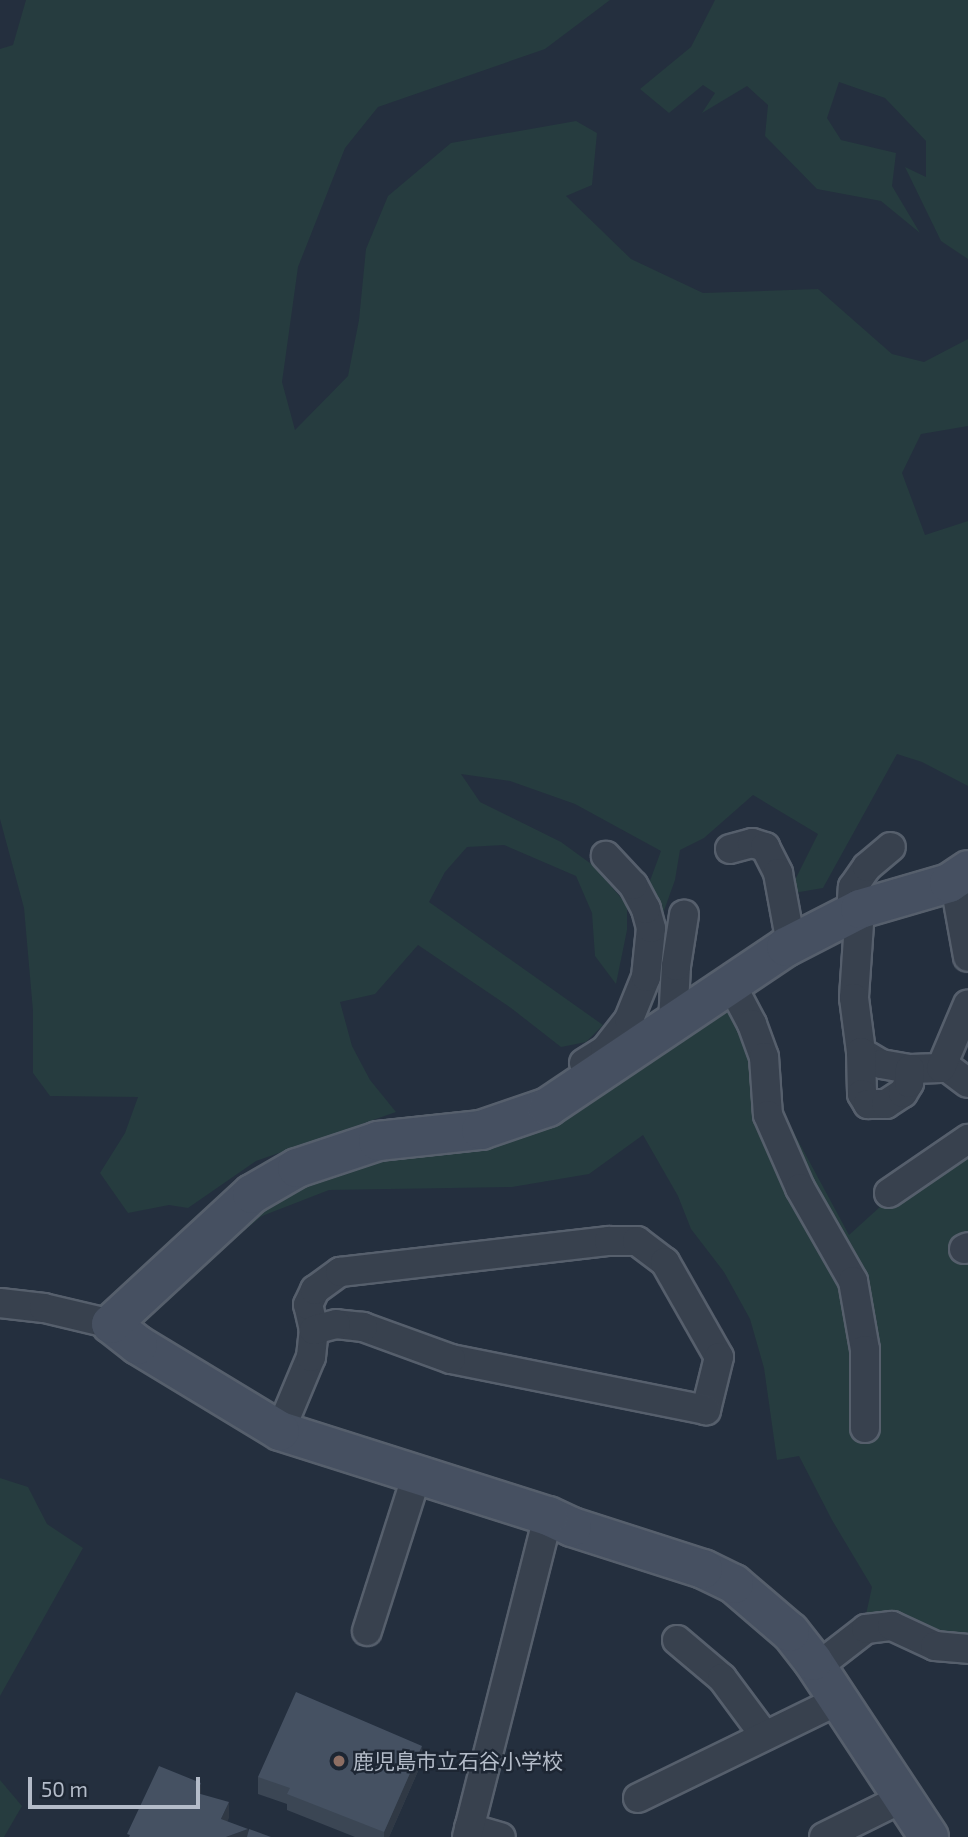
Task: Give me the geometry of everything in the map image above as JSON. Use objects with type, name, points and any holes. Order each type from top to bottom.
[{"type":"street","points":[[730,849],[751,843],[765,847],[778,873],[791,944]]},
{"type":"street","points":[[891,847],[867,867],[853,887],[854,998],[861,1052],[862,1094],[868,1104],[886,1104],[903,1093],[909,1083],[910,1069]]},
{"type":"street","points":[[538,1110],[548,1086],[605,1050],[629,1019],[646,977],[651,928],[646,909],[633,885],[607,856]]},
{"type":"street","points":[[111,1324],[252,1194],[297,1168],[378,1141],[481,1130],[548,1107],[791,944],[855,911],[961,875],[968,957]]},
{"type":"street","points":[[673,1023],[676,966],[684,915]]},
{"type":"street","points":[[731,984],[752,1024],[764,1058],[768,1115],[800,1188],[853,1281],[865,1350],[865,1428]]},
{"type":"street","points":[[941,1068],[968,1004]]},
{"type":"street","points":[[861,1052],[881,1064],[910,1069],[948,1068],[968,1083]]},
{"type":"street","points":[[889,1193],[968,1139]]},
{"type":"street","points":[[280,1431],[311,1357],[314,1330],[308,1305],[315,1290],[340,1272],[609,1241],[638,1241],[665,1262],[719,1357],[706,1410],[451,1359],[363,1327],[336,1324],[314,1330]]},
{"type":"street","points":[[0,1303],[44,1308],[111,1324],[138,1345],[280,1431],[548,1516],[572,1527],[703,1569],[734,1584],[790,1632],[817,1667],[929,1837]]},
{"type":"street","points":[[367,1631],[417,1475]]},
{"type":"street","points":[[501,1837],[468,1833],[548,1516]]},
{"type":"street","points":[[817,1667],[866,1629],[892,1626],[935,1646],[968,1649]]},
{"type":"street","points":[[677,1640],[722,1678],[765,1736]]},
{"type":"street","points":[[638,1798],[839,1700]]},
{"type":"street","points":[[824,1837],[903,1798]]},
{"type":"green space","points":[[26,0],[610,0],[545,49],[378,107],[345,148],[298,267],[282,382],[295,430],[348,376],[359,320],[366,249],[388,196],[451,143],[576,121],[597,133],[592,185],[566,196],[631,259],[703,293],[818,289],[892,354],[924,362],[968,339],[968,426],[921,434],[902,473],[925,535],[968,521],[968,786],[922,762],[897,754],[823,888],[788,894],[818,834],[753,795],[704,838],[680,850],[675,880],[642,972],[644,897],[661,851],[575,804],[510,781],[461,774],[480,802],[561,842],[594,866],[627,905],[627,930],[616,984],[595,956],[592,913],[576,876],[504,845],[467,847],[445,872],[429,902],[603,1025],[586,1042],[561,1047],[511,1008],[418,945],[375,994],[340,1002],[352,1046],[370,1080],[396,1112],[256,1161],[188,1208],[169,1205],[128,1213],[100,1173],[125,1133],[138,1097],[50,1096],[33,1073],[33,1011],[24,908],[0,819],[0,49],[13,45]]},
{"type":"green space","points":[[715,0],[968,0],[968,259],[941,241],[905,167],[926,177],[926,141],[885,98],[839,82],[827,118],[841,140],[896,153],[892,186],[920,233],[881,201],[817,189],[765,136],[768,105],[747,86],[702,113],[715,93],[703,85],[669,113],[640,89],[691,47]]},
{"type":"green space","points":[[746,980],[767,1083],[849,1235],[968,1127],[968,1634],[893,1632],[865,1619],[872,1587],[832,1520],[799,1456],[777,1460],[764,1368],[750,1319],[724,1272],[691,1229],[678,1196],[643,1135],[589,1174],[512,1187],[329,1190],[262,1216],[214,1255],[258,1196],[370,1162],[445,1150]]},
{"type":"green space","points":[[0,1478],[28,1487],[47,1524],[83,1548],[0,1696]]},
{"type":"green space","points":[[0,1780],[22,1806],[4,1837],[0,1837]]},
{"type":"building","points":[[296,1692],[422,1746],[384,1832],[287,1794],[290,1788],[258,1777]]},
{"type":"building","points":[[159,1766],[201,1783],[197,1793],[229,1802],[221,1819],[248,1829],[226,1837],[129,1837],[127,1834]]},
{"type":"building","points":[[249,1829],[271,1837],[247,1837]]},
{"type":"place","name":"鹿児島市立石谷小学校","points":[[339,1761]]}]
